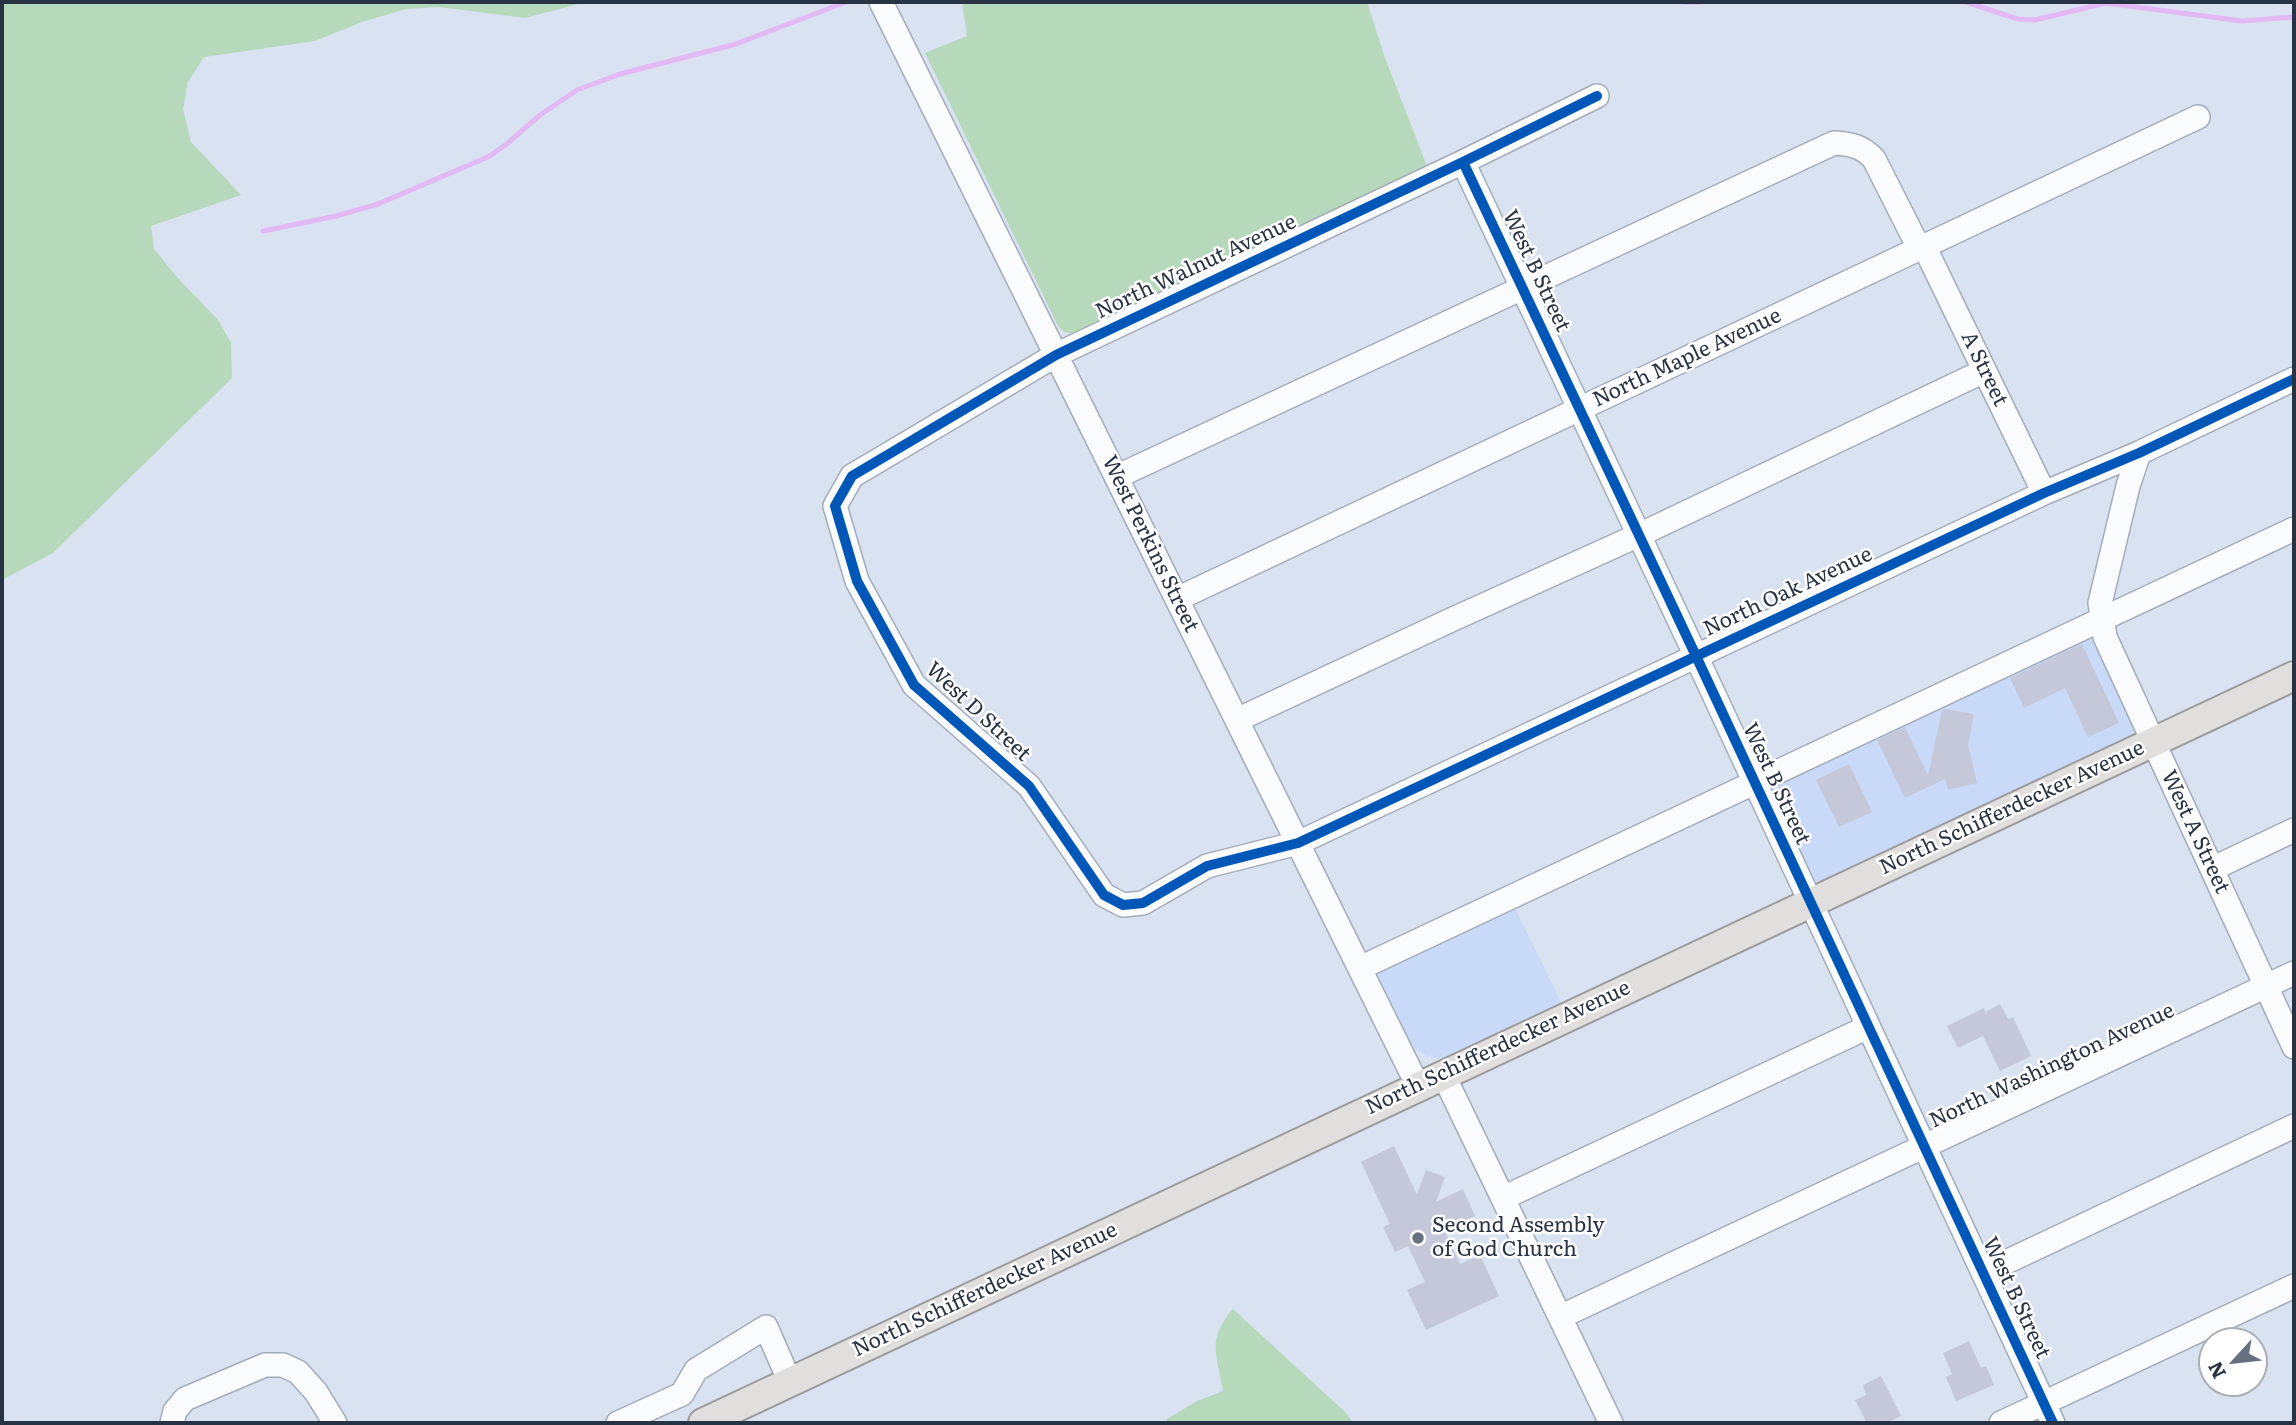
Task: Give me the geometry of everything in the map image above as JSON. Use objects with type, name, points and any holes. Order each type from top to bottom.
[{"type":"main road","name":"North Schifferdecker Avenue","points":[[703,1423],[2294,676]]},
{"type":"street","name":"West Perkins Street","points":[[881,2],[1360,968],[1503,1198],[1611,1423]]},
{"type":"street","name":"North Walnut Avenue","points":[[835,506],[852,476],[1056,355],[1463,163],[1597,96]]},
{"type":"street","name":"North Maple Avenue","points":[[1177,598],[2198,117]]},
{"type":"street","name":"A Street","points":[[1116,477],[1834,143],[1863,148],[1874,159],[1922,247],[2044,492]]},
{"type":"street","name":"West B Street","points":[[1463,163],[2049,1413]]},
{"type":"street","points":[[1237,720],[1639,535],[1984,371]]},
{"type":"street","name":"North Oak Avenue","points":[[1104,895],[1123,905],[1143,903],[1207,866],[1298,843],[2044,492],[2139,453],[2294,379]]},
{"type":"street","name":"West A Street","points":[[2139,453],[2128,486],[2100,603],[2105,637],[2294,1047]]},
{"type":"street","name":"West D Street","points":[[835,506],[857,582],[914,685],[1029,786],[1104,895]]},
{"type":"street","points":[[1360,968],[2294,529]]},
{"type":"street","points":[[2212,869],[2294,830]]},
{"type":"street","name":"North Washington Avenue","points":[[1560,1317],[2294,974]]},
{"type":"street","points":[[1503,1198],[1868,1027]]},
{"type":"street","points":[[1983,1273],[2294,1126]]},
{"type":"street","points":[[2001,1423],[2049,1413],[2294,1286]]},
{"type":"street","points":[[618,1423],[682,1394],[696,1370],[766,1327],[790,1382]]},
{"type":"street","points":[[172,1423],[175,1411],[185,1399],[265,1365],[283,1365],[298,1373],[316,1392],[335,1423]]},
{"type":"shaded area","points":[[2090,617],[2134,724],[2133,736],[1825,882],[1819,883],[1811,878],[1763,772]]},
{"type":"shaded area","points":[[1508,894],[1562,1004],[1444,1059],[1428,1057],[1413,1047],[1405,1035],[1367,960]]},
{"type":"green space","points":[[2,2],[586,2],[525,18],[439,7],[406,9],[362,22],[315,41],[204,57],[188,82],[183,109],[191,142],[241,195],[151,226],[154,249],[218,320],[231,343],[232,378],[53,553],[2,580]]},
{"type":"green space","points":[[962,2],[1367,2],[1385,58],[1427,166],[1073,334],[1064,332],[1058,326],[925,53],[967,36]]},
{"type":"green space","points":[[1233,1309],[1354,1423],[1166,1423],[1167,1419],[1197,1401],[1223,1391],[1216,1357],[1216,1339]]},
{"type":"building","points":[[2082,644],[2119,723],[2088,737],[2065,688],[2024,708],[2010,678]]},
{"type":"building","points":[[1942,710],[1974,714],[1968,745],[1977,783],[1948,790],[1945,779],[1905,798],[1877,740],[1905,727],[1928,776]]},
{"type":"building","points":[[1849,764],[1872,812],[1839,827],[1816,780]]},
{"type":"building","points":[[2000,1004],[2008,1019],[2013,1017],[2031,1056],[2000,1071],[1983,1036],[1958,1048],[1947,1026],[1984,1008],[1985,1012]]},
{"type":"building","name":"Second Assembly of God Church","points":[[1394,1146],[1417,1195],[1426,1170],[1445,1177],[1436,1202],[1463,1189],[1475,1216],[1444,1230],[1460,1264],[1480,1255],[1499,1296],[1426,1330],[1407,1290],[1425,1282],[1408,1246],[1395,1252],[1383,1227],[1390,1224],[1361,1162]]},
{"type":"building","points":[[1969,1341],[1981,1368],[1986,1366],[1994,1385],[1956,1401],[1946,1377],[1952,1374],[1943,1353]]},
{"type":"building","points":[[1881,1376],[1901,1416],[1886,1423],[1867,1423],[1855,1400],[1866,1395],[1863,1385]]},
{"type":"waterway","points":[[263,231],[378,204],[490,156],[540,115],[577,90],[620,74],[736,44],[846,2]]},
{"type":"waterway","points":[[1684,2],[1700,2]]},
{"type":"waterway","points":[[1966,2],[2018,19],[2035,20],[2106,3],[2242,21],[2294,17]]},
{"type":"cycle path","points":[[1597,96],[1056,355],[852,476],[835,506],[857,581],[914,685],[1029,786],[1104,895],[1123,905],[1143,903],[1207,866],[1298,843],[2044,493],[2139,453],[2294,379]]},
{"type":"cycle path","points":[[1463,162],[2053,1423]]},
{"type":"place","name":"Second Assembly of God Church","points":[[1418,1238]]}]
